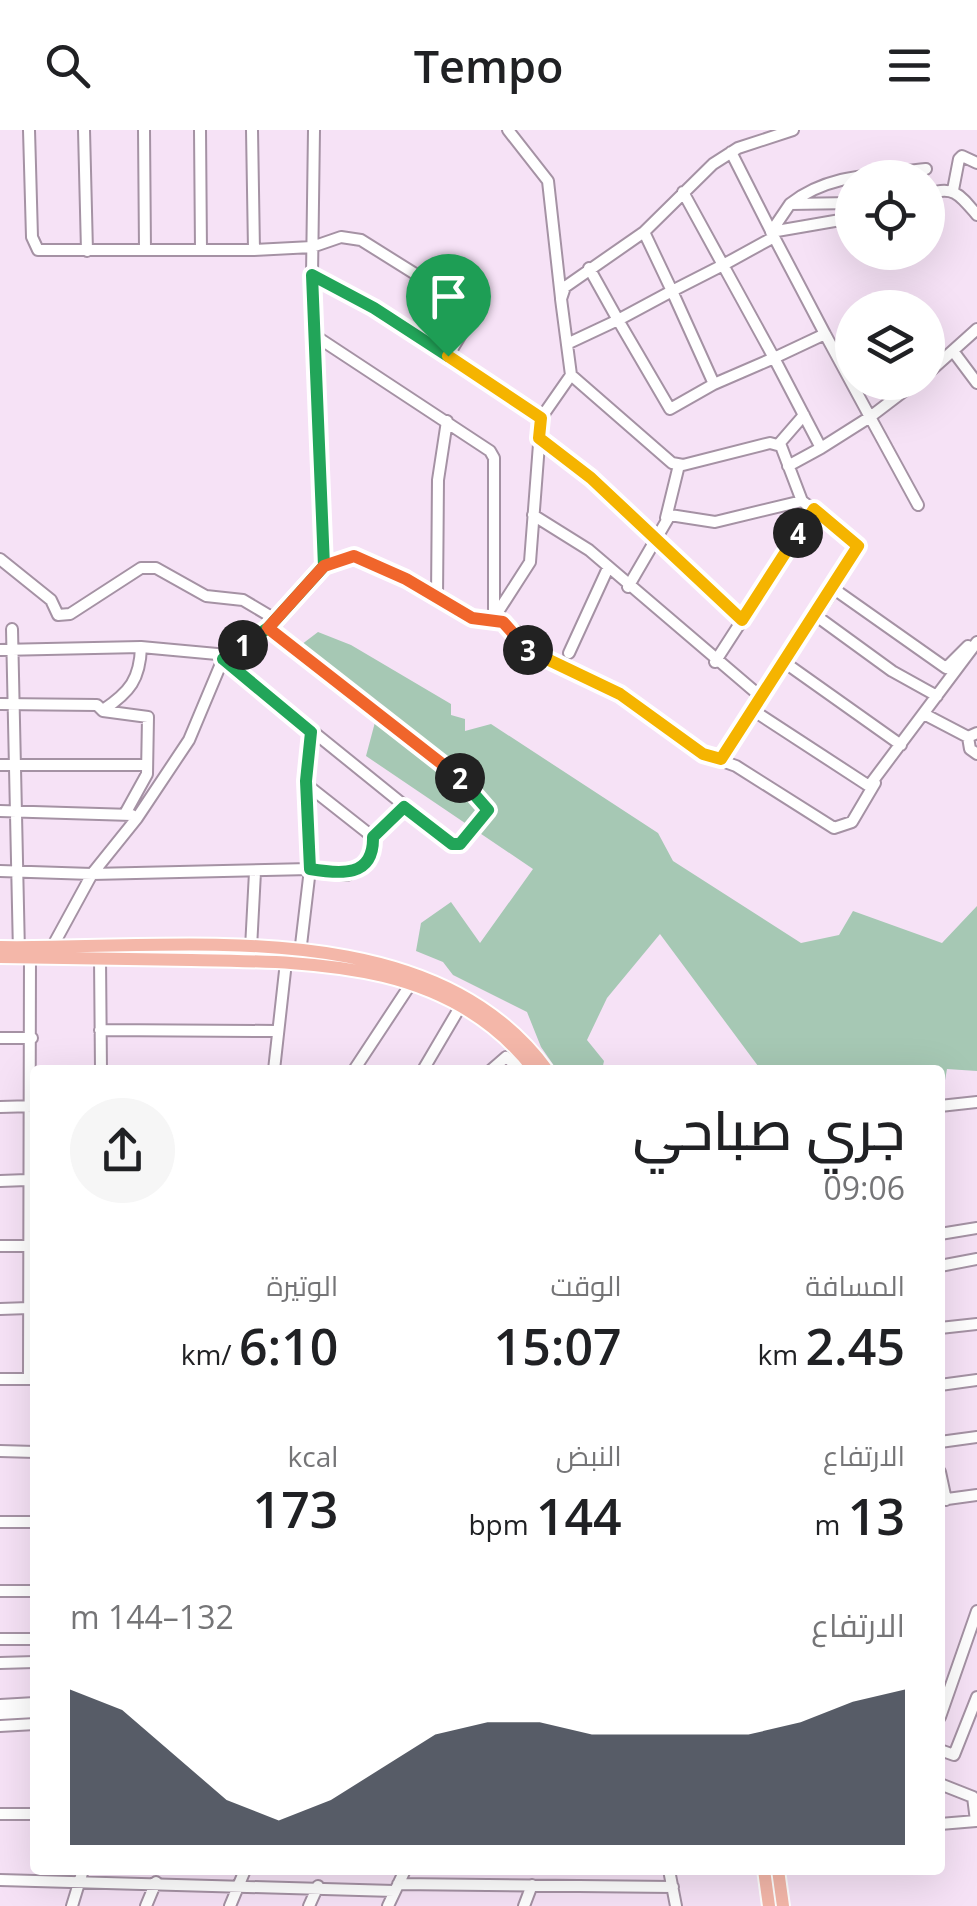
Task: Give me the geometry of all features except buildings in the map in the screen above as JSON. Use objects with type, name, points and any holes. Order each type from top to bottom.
[{"type":"main road","points":[[0,947],[23,954]]},
{"type":"main road","points":[[0,957],[50,952],[251,948],[412,982],[465,1000]]},
{"type":"main road","points":[[50,952],[100,958],[295,958],[388,964],[465,1000],[542,1065]]},
{"type":"main road","points":[[516,1040],[531,1065]]},
{"type":"main road","points":[[765,1875],[770,1906]]},
{"type":"main road","points":[[779,1875],[783,1906]]},
{"type":"street","points":[[30,130],[33,244],[44,251],[254,250],[312,247],[341,236],[360,240],[468,307],[471,318],[448,356]]},
{"type":"street","points":[[84,130],[86,251]]},
{"type":"street","points":[[144,130],[145,250]]},
{"type":"street","points":[[200,130],[201,250]]},
{"type":"street","points":[[252,130],[254,250]]},
{"type":"street","points":[[314,130],[312,275],[324,566]]},
{"type":"street","points":[[50,952],[92,874],[195,729],[223,659],[272,623],[324,566],[354,556],[482,622],[494,618],[530,562],[541,418],[571,375],[548,181],[508,130]]},
{"type":"street","points":[[561,299],[566,287],[644,232],[683,192],[731,152],[793,130]]},
{"type":"street","points":[[731,152],[918,505]]},
{"type":"street","points":[[953,190],[962,156],[977,163]]},
{"type":"street","points":[[772,234],[790,204],[807,190],[835,180]]},
{"type":"street","points":[[945,191],[953,190]]},
{"type":"street","points":[[953,190],[977,216]]},
{"type":"street","points":[[683,192],[822,448]]},
{"type":"street","points":[[790,204],[835,203]]},
{"type":"street","points":[[569,344],[723,265],[772,234],[835,221]]},
{"type":"street","points":[[644,232],[714,384]]},
{"type":"street","points":[[589,268],[670,409],[714,384],[825,334]]},
{"type":"street","points":[[312,275],[374,308],[541,418]]},
{"type":"street","points":[[945,357],[977,328]]},
{"type":"street","points":[[316,337],[447,422],[494,458],[494,618]]},
{"type":"street","points":[[952,351],[977,383]]},
{"type":"street","points":[[571,375],[679,465]]},
{"type":"street","points":[[788,466],[893,400]]},
{"type":"street","points":[[778,445],[804,416]]},
{"type":"street","points":[[437,598],[438,480],[447,422]]},
{"type":"street","points":[[539,438],[591,478],[742,620]]},
{"type":"street","points":[[679,465],[770,442],[778,445],[802,501],[857,542],[834,589],[721,759]]},
{"type":"street","points":[[628,587],[666,518],[679,465]]},
{"type":"street","points":[[666,518],[736,520],[802,501]]},
{"type":"street","points":[[715,662],[814,509]]},
{"type":"street","points":[[533,515],[588,550],[715,662],[760,696]]},
{"type":"street","points":[[0,559],[51,600],[58,615],[70,614],[141,568],[156,568],[206,596],[243,600],[469,786],[488,810],[456,845],[209,651],[141,647],[6,650]]},
{"type":"street","points":[[569,652],[608,568]]},
{"type":"street","points":[[834,589],[946,668],[977,640]]},
{"type":"street","points":[[816,616],[892,671],[937,696]]},
{"type":"street","points":[[494,618],[516,631],[535,656],[620,694],[703,754],[721,759],[840,829],[852,822],[875,783],[977,640]]},
{"type":"street","points":[[12,629],[6,650],[14,704],[23,954],[32,1065]]},
{"type":"street","points":[[103,711],[123,697],[140,675],[141,647]]},
{"type":"street","points":[[784,662],[902,745]]},
{"type":"street","points":[[0,704],[96,706],[103,711],[148,717],[148,765],[132,815]]},
{"type":"street","points":[[751,710],[860,781],[875,783]]},
{"type":"street","points":[[924,714],[973,735],[970,749],[977,754]]},
{"type":"street","points":[[274,1065],[276,1031],[295,958],[310,869],[306,785],[311,732]]},
{"type":"street","points":[[0,765],[148,765]]},
{"type":"street","points":[[0,871],[92,874],[310,869],[346,875],[361,868],[374,851],[373,837],[306,785]]},
{"type":"street","points":[[373,837],[404,807]]},
{"type":"street","points":[[0,812],[132,815]]},
{"type":"street","points":[[251,948],[255,872]]},
{"type":"street","points":[[100,958],[100,1065]]},
{"type":"street","points":[[357,1065],[412,982]]},
{"type":"street","points":[[426,1065],[465,1000]]},
{"type":"street","points":[[100,1030],[276,1031]]},
{"type":"street","points":[[0,1038],[32,1038]]},
{"type":"street","points":[[945,1105],[977,1102]]},
{"type":"street","points":[[0,1106],[30,1106]]},
{"type":"street","points":[[30,1136],[26,1246],[30,1332]]},
{"type":"street","points":[[0,1180],[27,1180]]},
{"type":"street","points":[[945,1233],[977,1228]]},
{"type":"street","points":[[0,1246],[26,1246]]},
{"type":"street","points":[[945,1265],[977,1259]]},
{"type":"street","points":[[0,1309],[29,1308]]},
{"type":"street","points":[[945,1327],[977,1324]]},
{"type":"street","points":[[0,1379],[30,1379]]},
{"type":"street","points":[[945,1385],[977,1380]]},
{"type":"street","points":[[945,1441],[977,1437]]},
{"type":"street","points":[[0,1451],[30,1452]]},
{"type":"street","points":[[945,1500],[977,1495]]},
{"type":"street","points":[[0,1522],[30,1522]]},
{"type":"street","points":[[0,1592],[30,1591]]},
{"type":"street","points":[[945,1702],[977,1611]]},
{"type":"street","points":[[0,1639],[30,1639]]},
{"type":"street","points":[[0,1662],[30,1662]]},
{"type":"street","points":[[945,1752],[954,1755],[977,1697]]},
{"type":"street","points":[[0,1705],[30,1703]]},
{"type":"street","points":[[0,1714],[30,1712]]},
{"type":"street","points":[[0,1726],[30,1724]]},
{"type":"street","points":[[945,1786],[973,1798],[976,1821],[945,1824]]},
{"type":"street","points":[[0,1814],[30,1814]]},
{"type":"street","points":[[0,1880],[83,1875],[156,1882],[396,1888],[673,1887]]},
{"type":"street","points":[[72,1906],[83,1875]]},
{"type":"street","points":[[230,1906],[243,1875]]},
{"type":"street","points":[[388,1906],[402,1875]]},
{"type":"street","points":[[671,1875],[676,1906]]},
{"type":"street","points":[[146,1906],[156,1882]]},
{"type":"street","points":[[524,1906],[532,1885]]},
{"type":"street","points":[[309,1906],[318,1886]]},
{"type":"green space","points":[[318,632],[351,645],[451,704],[451,715],[465,719],[465,731],[491,724],[658,833],[673,861],[801,943],[839,935],[853,911],[942,943],[977,906],[977,1071],[947,1069],[945,1080],[945,1065],[757,1065],[660,934],[607,998],[587,1040],[603,1065],[554,1065],[541,1047],[527,1012],[453,975],[443,962],[416,951],[421,923],[451,902],[480,943],[533,869],[366,756],[378,711],[289,654]]},
{"type":"route","points":[[448,356],[374,308],[312,275],[324,566],[268,628],[223,659],[311,732],[306,781],[310,869],[346,875],[361,868],[374,851],[373,837],[404,807],[456,845],[488,810],[469,786],[374,707],[268,628],[292,598],[324,566],[354,556],[406,579],[472,618],[503,622],[516,631],[535,656],[620,694],[703,754],[721,759],[834,589],[858,546],[854,538],[814,509],[742,620],[591,478],[539,438],[541,418],[448,356]]}]
